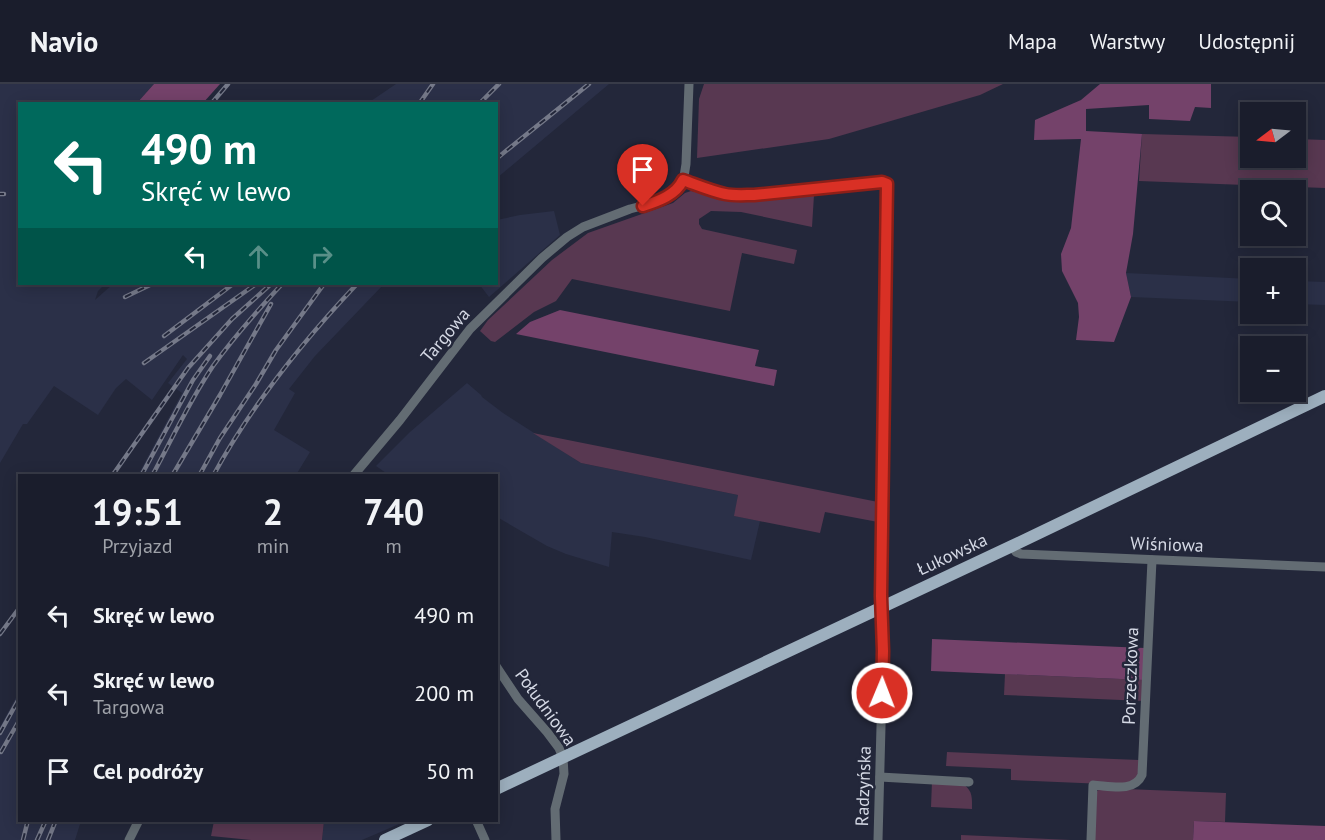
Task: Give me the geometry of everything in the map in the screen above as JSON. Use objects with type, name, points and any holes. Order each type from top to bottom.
[{"type":"main road","name":"Łukowska","points":[[498,788],[1325,396]]},
{"type":"main road","points":[[385,840],[424,822]]},
{"type":"street","points":[[683,180],[686,164],[689,84]]},
{"type":"street","name":"Radzyńska","points":[[683,180],[727,195],[754,195],[882,182],[887,184],[883,651],[878,840]]},
{"type":"street","name":"Targowa","points":[[355,474],[400,420],[470,329],[542,258],[583,227],[630,209],[657,202],[676,190],[683,180]]},
{"type":"street","name":"Wiśniowa","points":[[1012,546],[1016,552],[1021,554],[1325,567]]},
{"type":"street","name":"Porzeczkowa","points":[[1091,840],[1093,785],[1129,787],[1139,782],[1142,775],[1152,560]]},
{"type":"street","name":"Południowa","points":[[498,669],[518,699],[559,748],[563,759],[564,774],[555,809],[556,840]]},
{"type":"street","points":[[880,777],[969,782]]},
{"type":"street","points":[[129,840],[139,822]]},
{"type":"street","points":[[477,822],[485,840]]},
{"type":"shaded area","points":[[0,84],[154,84],[138,102],[18,102],[18,285],[104,285],[98,291],[95,300],[112,285],[383,285],[315,356],[289,389],[295,393],[274,430],[310,452],[297,474],[139,474],[182,393],[168,383],[187,359],[183,355],[152,400],[126,379],[116,388],[98,415],[54,386],[27,424],[23,424],[0,463]]},
{"type":"shaded area","points":[[154,84],[220,84],[204,102],[138,102]]},
{"type":"shaded area","points":[[396,84],[609,84],[498,177],[498,102],[369,102]]},
{"type":"shaded area","points":[[704,84],[1003,84],[980,95],[829,139],[697,158],[699,99]]},
{"type":"shaded area","points":[[1100,84],[1211,84],[1211,108],[1195,107],[1190,121],[1149,119],[1149,105],[1086,109],[1086,131],[1142,134],[1133,234],[1126,273],[1131,297],[1114,342],[1076,340],[1078,303],[1062,271],[1061,254],[1071,228],[1081,139],[1034,140],[1035,120],[1081,100]]},
{"type":"shaded area","points":[[1142,134],[1240,137],[1240,168],[1306,168],[1306,139],[1325,140],[1325,188],[1306,187],[1306,180],[1240,180],[1240,185],[1139,181]]},
{"type":"shaded area","points":[[691,191],[736,200],[814,195],[812,227],[741,212],[711,211],[699,219],[702,229],[797,250],[794,264],[742,253],[730,311],[572,279],[556,301],[534,312],[495,342],[480,331],[488,320],[552,260],[588,233],[673,203]]},
{"type":"shaded area","points":[[554,211],[560,235],[489,297],[480,285],[498,285],[498,220]]},
{"type":"shaded area","points":[[1126,273],[1240,278],[1240,302],[1131,297]]},
{"type":"shaded area","points":[[1306,281],[1325,282],[1325,305],[1306,304]]},
{"type":"shaded area","points":[[560,310],[759,350],[755,366],[777,370],[774,386],[516,334],[530,322]]},
{"type":"shaded area","points":[[467,383],[503,413],[581,463],[738,495],[735,516],[760,521],[751,560],[612,532],[609,567],[566,554],[547,546],[498,518],[498,474],[388,474],[376,466],[410,432]]},
{"type":"shaded area","points":[[533,433],[878,502],[878,522],[825,512],[820,533],[734,516],[738,495],[581,463]]},
{"type":"shaded area","points":[[932,639],[1145,648],[1144,680],[931,671]]},
{"type":"shaded area","points":[[1005,674],[1144,680],[1144,701],[1004,695]]},
{"type":"shaded area","points":[[18,694],[18,822],[81,822],[75,840],[0,840],[0,727]]},
{"type":"shaded area","points":[[947,752],[1139,760],[1139,776],[1128,785],[1011,780],[1011,769],[946,766]]},
{"type":"shaded area","points":[[932,781],[967,787],[972,799],[972,809],[931,807]]},
{"type":"shaded area","points":[[1101,788],[1226,793],[1225,822],[1194,821],[1193,840],[1093,840],[1096,792]]},
{"type":"shaded area","points":[[1194,821],[1325,826],[1325,840],[1193,840]]},
{"type":"shaded area","points":[[214,822],[324,822],[322,840],[251,840],[211,836]]},
{"type":"shaded area","points":[[324,822],[404,822],[362,840],[322,840]]},
{"type":"shaded area","points":[[961,835],[1071,840],[961,840]]},
{"type":"railway","points":[[213,102],[228,84]]},
{"type":"railway","points":[[420,102],[433,84]]},
{"type":"railway","points":[[481,102],[499,84]]},
{"type":"railway","points":[[498,157],[589,84]]},
{"type":"railway","points":[[125,297],[150,285]]},
{"type":"railway","points":[[164,336],[232,285]]},
{"type":"railway","points":[[144,363],[255,285]]},
{"type":"railway","points":[[113,474],[188,368],[232,319],[270,285]]},
{"type":"railway","points":[[153,474],[213,366],[281,285]]},
{"type":"railway","points":[[200,474],[220,438],[276,350],[323,285]]},
{"type":"railway","points":[[214,474],[244,424],[279,375],[356,285]]},
{"type":"railway","points":[[173,474],[271,304]]},
{"type":"railway","points":[[142,474],[193,380],[210,356]]},
{"type":"railway","points":[[0,634],[18,610]]},
{"type":"railway","points":[[0,733],[18,701]]},
{"type":"railway","points":[[1,752],[18,722]]},
{"type":"railway","points":[[23,840],[28,822]]},
{"type":"railway","points":[[37,840],[45,822]]},
{"type":"railway","points":[[48,840],[55,822]]},
{"type":"route","points":[[643,206],[670,195],[683,183],[683,180],[727,195],[754,195],[882,182],[887,184],[881,596],[882,693]]}]
